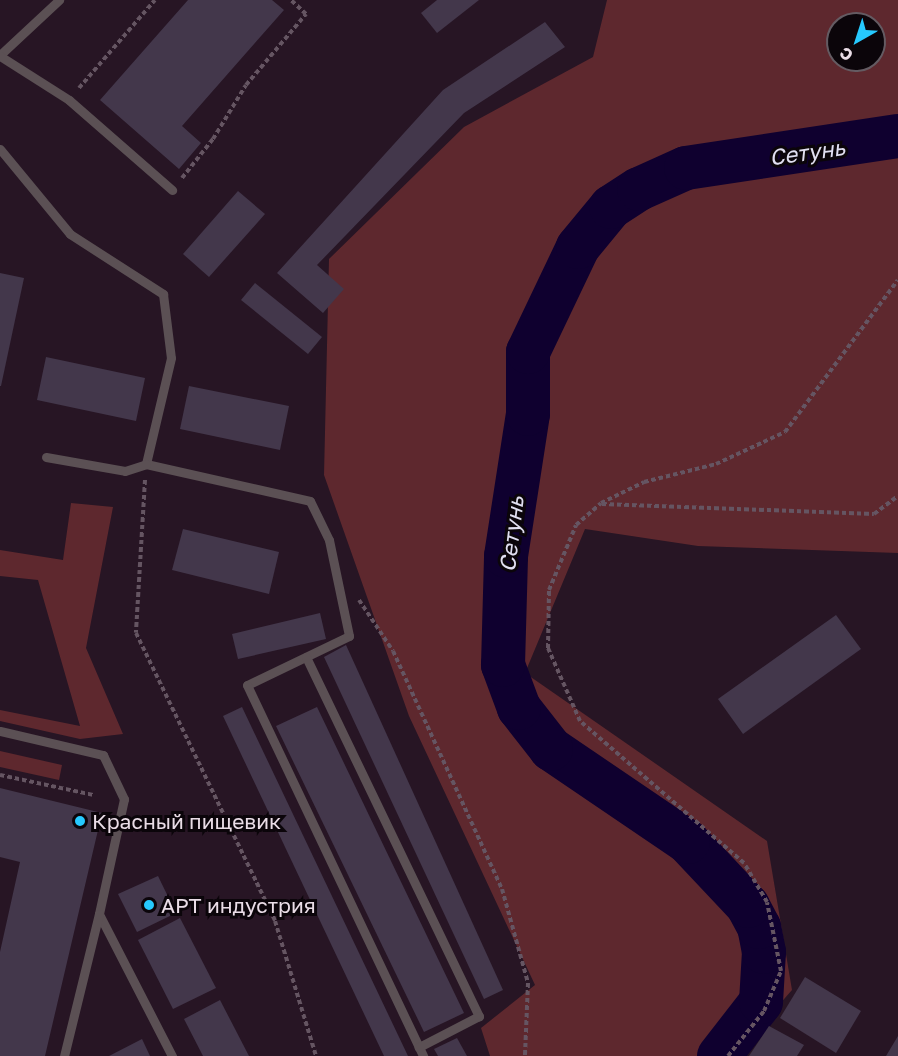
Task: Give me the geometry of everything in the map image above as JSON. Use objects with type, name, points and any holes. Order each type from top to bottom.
[{"type":"lane","points":[[59,0],[0,56],[69,100],[172,190]]},
{"type":"lane","points":[[0,149],[70,234],[163,294],[171,358],[146,464]]},
{"type":"lane","points":[[46,457],[125,471],[146,464],[310,501],[329,540],[349,636],[247,685],[421,1052],[479,1016],[306,657]]},
{"type":"lane","points":[[0,730],[103,755],[124,799],[64,1056]]},
{"type":"lane","points":[[99,914],[172,1056]]},
{"type":"path","points":[[69,100],[155,0]]},
{"type":"path","points":[[172,190],[213,139],[246,85],[306,14],[291,0]]},
{"type":"path","points":[[728,1056],[764,1011],[781,971],[767,902],[744,863],[580,721],[548,648],[549,590],[576,525],[601,504],[644,482],[716,464],[785,432],[898,280]]},
{"type":"path","points":[[146,464],[136,633],[275,921],[316,1056]]},
{"type":"path","points":[[601,504],[874,514],[898,496]]},
{"type":"path","points":[[356,595],[393,651],[502,889],[528,983],[525,1056]]},
{"type":"path","points":[[0,775],[93,795]]},
{"type":"shaded area","points":[[607,0],[898,0],[898,553],[698,546],[585,529],[525,673],[767,841],[792,990],[734,1056],[490,1056],[481,1028],[535,985],[409,716],[324,475],[329,259],[464,127],[593,57]]},
{"type":"shaded area","points":[[71,503],[113,507],[86,648],[123,734],[80,739],[0,721],[0,710],[80,726],[38,580],[0,576],[0,550],[63,560]]},
{"type":"shaded area","points":[[0,751],[62,765],[59,780],[0,767]]},
{"type":"building","points":[[188,0],[272,0],[284,10],[182,126],[201,143],[179,169],[100,100]]},
{"type":"building","points":[[437,0],[479,0],[437,33],[421,13]]},
{"type":"building","points":[[545,22],[565,47],[464,113],[317,265],[344,289],[323,313],[277,273],[443,90]]},
{"type":"building","points":[[238,191],[265,214],[209,277],[183,254]]},
{"type":"building","points":[[0,273],[24,278],[1,386],[0,386]]},
{"type":"building","points":[[255,283],[322,337],[308,354],[241,300]]},
{"type":"building","points":[[46,357],[145,378],[136,421],[37,400]]},
{"type":"building","points":[[189,386],[289,406],[280,450],[180,429]]},
{"type":"building","points":[[183,529],[279,552],[269,594],[172,570]]},
{"type":"building","points":[[320,613],[326,639],[238,659],[232,634]]},
{"type":"building","points":[[836,615],[861,649],[743,734],[718,699]]},
{"type":"building","points":[[346,645],[503,990],[484,999],[324,657]]},
{"type":"building","points":[[242,707],[408,1056],[384,1056],[223,716]]},
{"type":"building","points":[[317,707],[464,1013],[424,1032],[276,726]]},
{"type":"building","points":[[0,788],[102,813],[45,1056],[0,1056],[0,952],[20,862],[0,857]]},
{"type":"building","points":[[158,876],[176,913],[137,932],[118,894]]},
{"type":"building","points":[[180,918],[216,988],[173,1009],[138,940]]},
{"type":"building","points":[[805,977],[861,1011],[836,1053],[780,1018]]},
{"type":"building","points":[[220,1000],[249,1056],[203,1056],[184,1019]]},
{"type":"building","points":[[769,1026],[804,1045],[797,1056],[749,1056]]},
{"type":"building","points":[[898,1036],[898,1056],[886,1056]]},
{"type":"building","points":[[457,1038],[467,1056],[438,1056],[434,1049]]},
{"type":"building","points":[[142,1039],[150,1056],[109,1056]]},
{"type":"waterway","name":"Сетунь","points":[[719,1056],[761,1002],[764,952],[759,927],[748,906],[688,842],[551,749],[519,708],[503,665],[506,556],[528,414],[528,352],[578,247],[611,207],[639,189],[686,168],[898,136]]},
{"type":"place","name":"Красный пищевик","points":[[80,821]]},
{"type":"place","name":"АРТ индустрия","points":[[149,905]]}]
